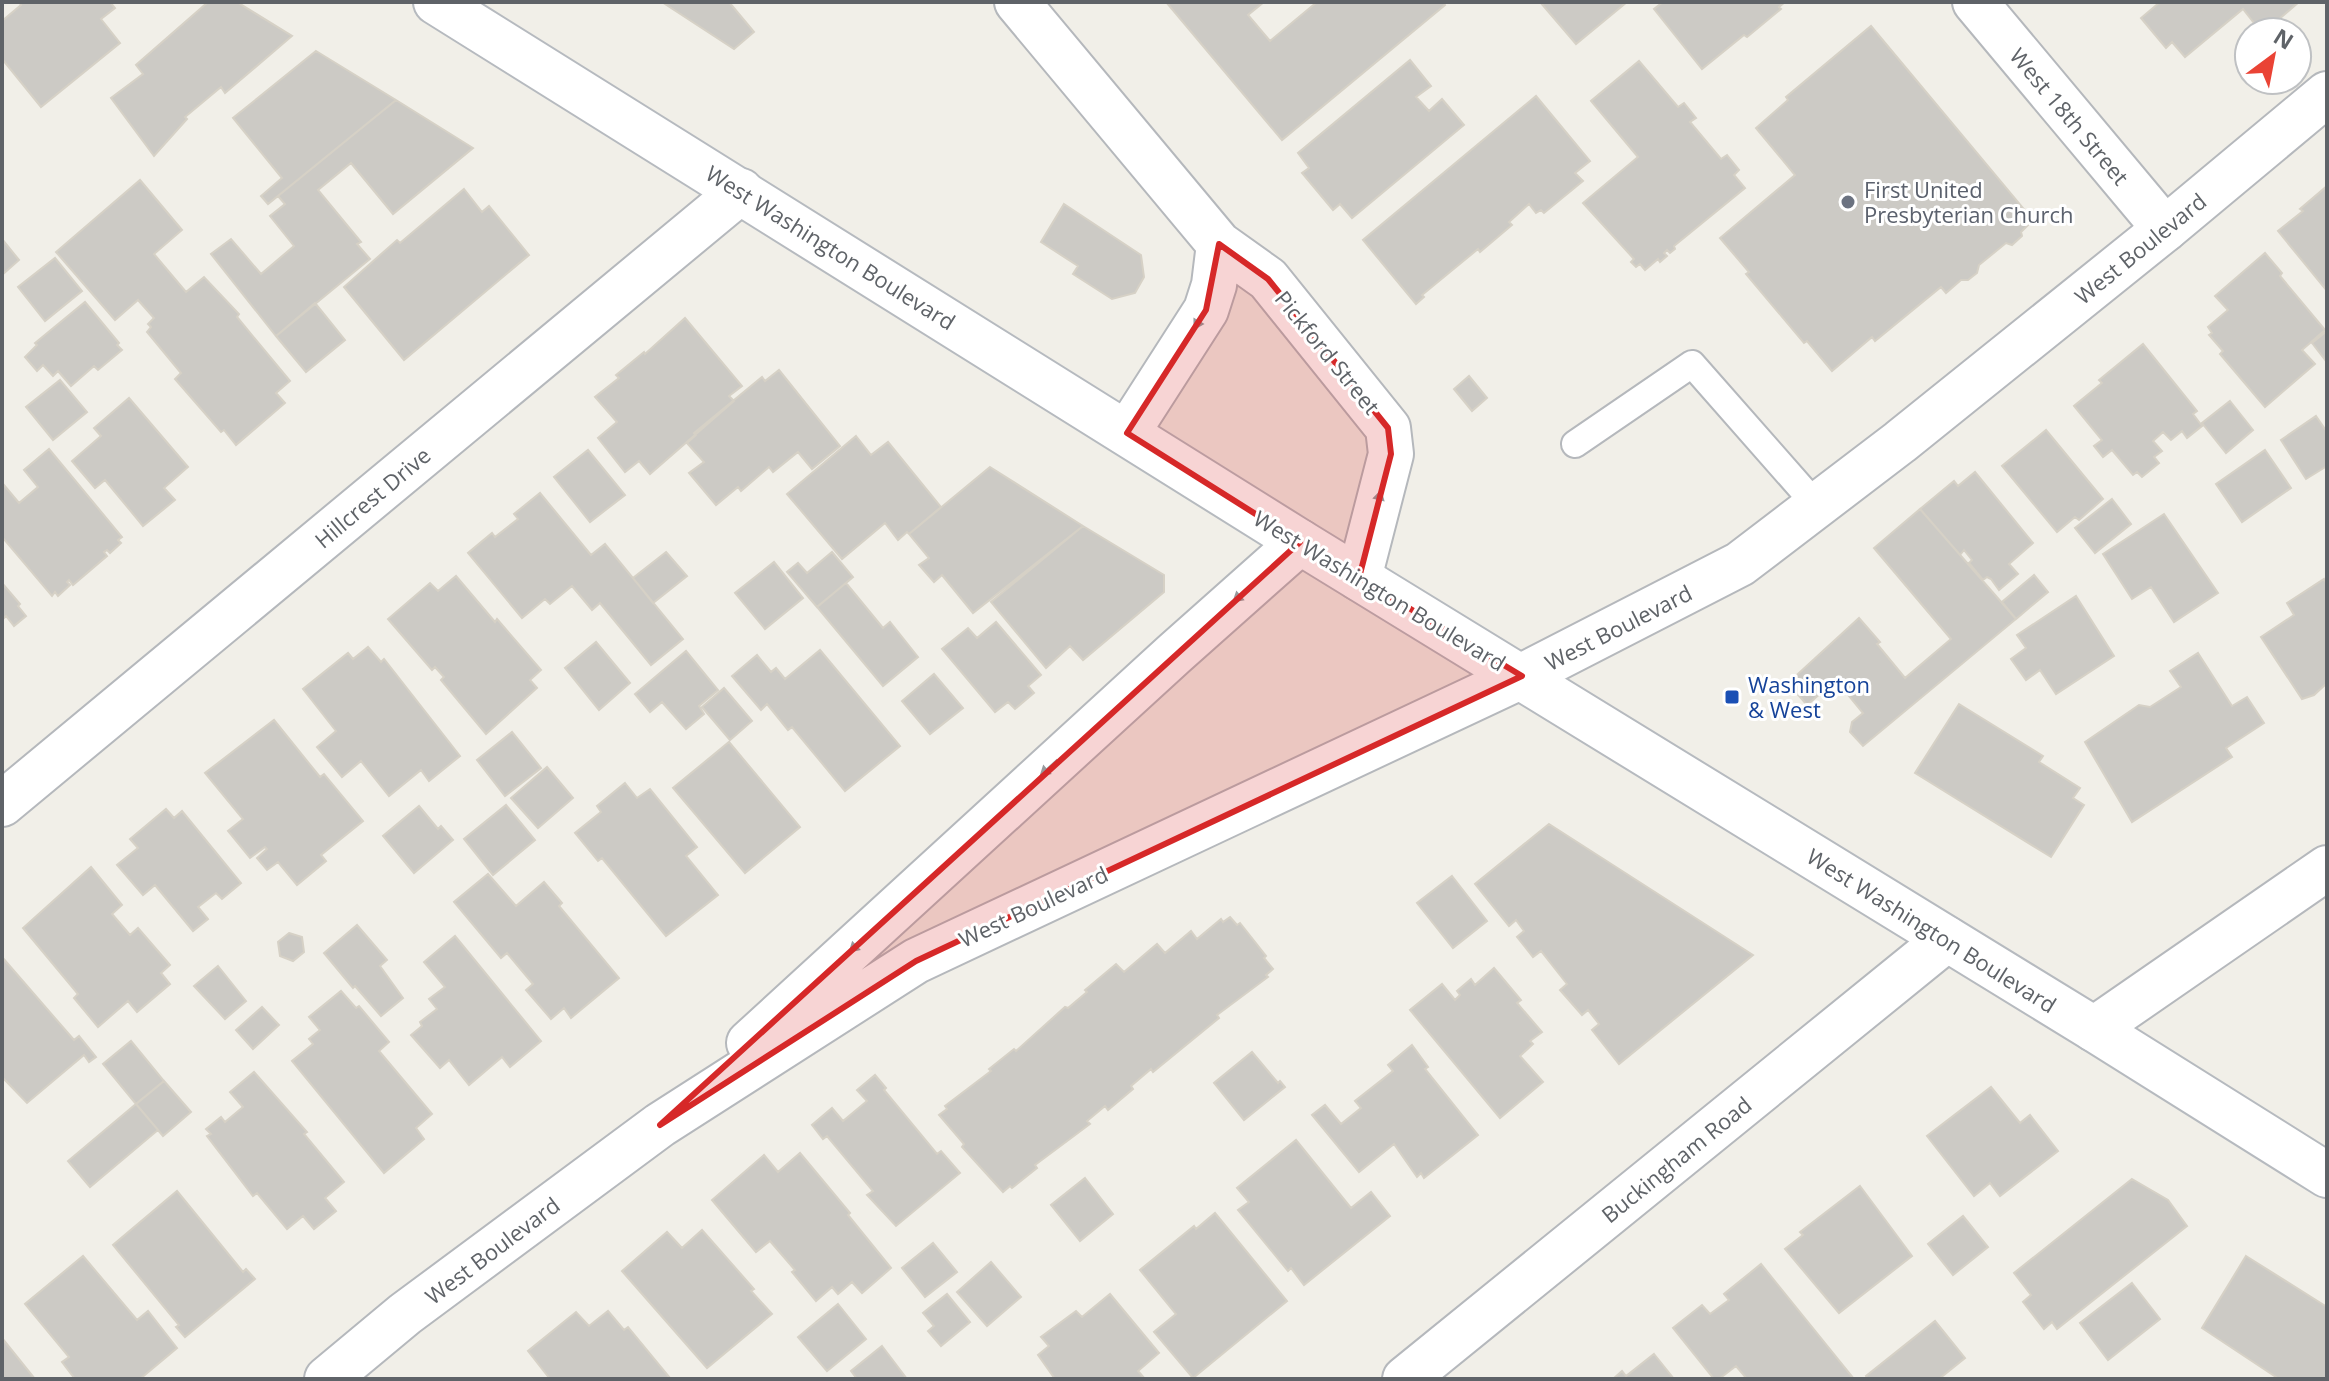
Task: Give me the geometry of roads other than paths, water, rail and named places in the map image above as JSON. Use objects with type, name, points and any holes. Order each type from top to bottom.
[{"type":"street","name":"West Washington Boulevard","points":[[436,2],[1300,542],[1522,676],[2327,1175]]},
{"type":"street","name":"Pickford Street","points":[[1017,2],[1219,244],[1268,279],[1388,428],[1391,454],[1359,578]]},
{"type":"street","name":"West 18th Street","points":[[1975,2],[2165,229]]},
{"type":"street","name":"West Boulevard","points":[[327,1379],[405,1314],[660,1125],[916,961],[1522,676],[1740,564],[1900,442],[2327,94]]},
{"type":"street","name":"Hillcrest Drive","points":[[2,804],[741,191]]},
{"type":"street","points":[[1127,433],[1206,310],[1214,285],[1219,244]]},
{"type":"street","name":"West Boulevard","points":[[660,1125],[1300,542]]},
{"type":"street","points":[[2094,1029],[2327,868]]},
{"type":"street","name":"Buckingham Road","points":[[1405,1379],[1947,939]]},
{"type":"lane","points":[[1575,444],[1692,364],[1817,506]]},
{"type":"place","name":"First United Presbyterian Church","points":[[1848,202]]},
{"type":"place","name":"Washington & West","points":[[1732,697]]}]
